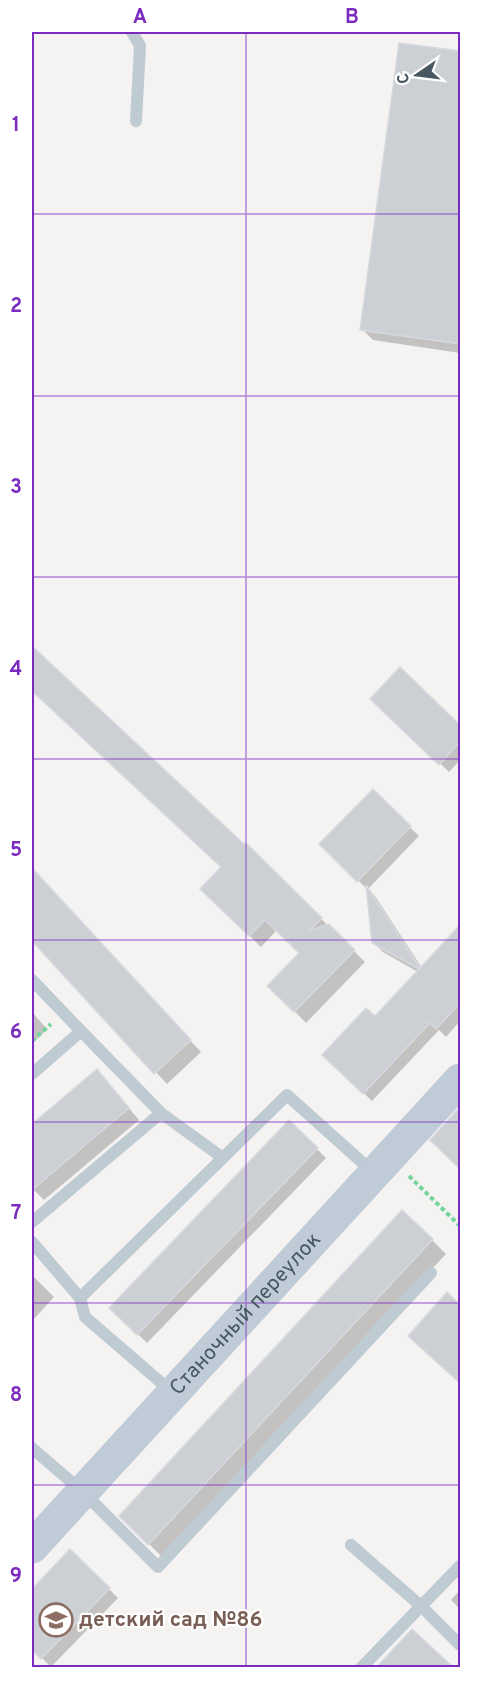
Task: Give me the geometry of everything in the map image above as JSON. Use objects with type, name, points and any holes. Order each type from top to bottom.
[{"type":"main road","name":"Станочный переулок","points":[[32,1547],[460,1080]]},
{"type":"lane","points":[[132,32],[140,46],[136,121]]},
{"type":"lane","points":[[32,980],[161,1113],[223,1158]]},
{"type":"lane","points":[[32,1074],[81,1031]]},
{"type":"lane","points":[[80,1298],[287,1095],[381,1165]]},
{"type":"lane","points":[[32,1222],[161,1113]]},
{"type":"lane","points":[[32,1242],[80,1298],[85,1317],[173,1393]]},
{"type":"lane","points":[[32,1448],[83,1492],[158,1567],[431,1274]]},
{"type":"lane","points":[[351,1545],[421,1606],[460,1645]]},
{"type":"lane","points":[[361,1668],[460,1566]]},
{"type":"path","points":[[32,1041],[53,1022],[46,1015]]},
{"type":"path","points":[[381,1165],[460,1226]]},
{"type":"building","points":[[399,43],[460,51],[460,344],[360,330]]},
{"type":"building","points":[[32,646],[244,844],[246,843],[322,918],[309,931],[329,924],[355,950],[294,1012],[267,986],[299,953],[265,920],[249,936],[200,889],[221,867],[32,691]]},
{"type":"building","points":[[400,667],[460,725],[460,742],[439,765],[370,699]]},
{"type":"building","points":[[373,789],[411,826],[357,882],[319,844]]},
{"type":"building","points":[[32,868],[191,1040],[154,1074],[32,941]]},
{"type":"building","points":[[366,885],[420,968],[460,925],[460,1003],[436,1029],[430,1023],[363,1094],[322,1055],[366,1008],[375,1016],[419,969],[372,943]]},
{"type":"building","points":[[97,1069],[129,1108],[32,1190],[32,1124]]},
{"type":"building","points":[[460,1107],[460,1169],[430,1140]]},
{"type":"building","points":[[289,1120],[318,1148],[137,1335],[109,1308]]},
{"type":"building","points":[[402,1210],[433,1239],[148,1545],[119,1516]]},
{"type":"building","points":[[447,1292],[460,1305],[460,1383],[408,1336]]},
{"type":"building","name":"детский сад №86","points":[[70,1549],[110,1588],[41,1659],[32,1650],[32,1589]]},
{"type":"building","points":[[412,1629],[454,1668],[376,1668]]},
{"type":"place","name":"детский сад №86","points":[[56,1620]]}]
